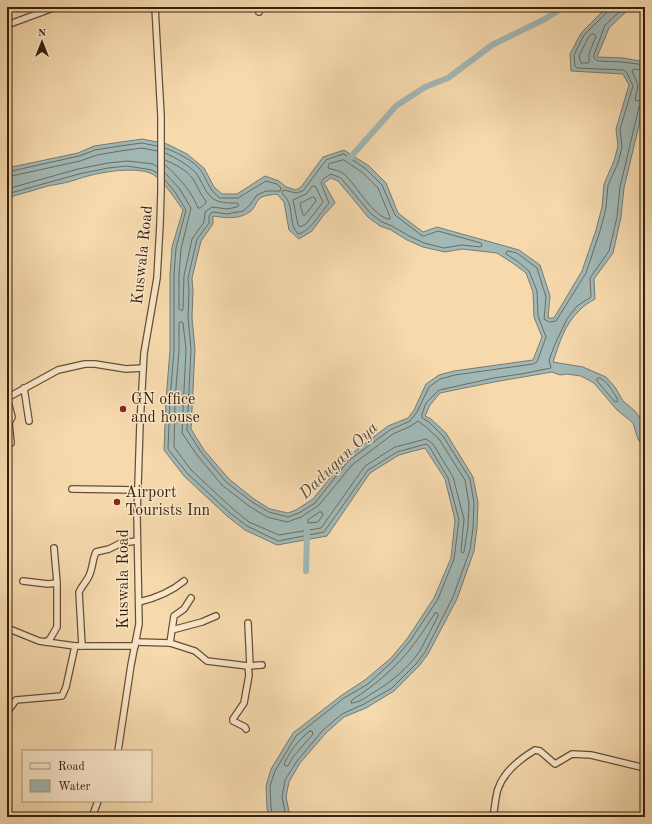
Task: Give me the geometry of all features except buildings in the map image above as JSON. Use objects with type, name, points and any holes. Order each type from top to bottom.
[{"type":"street","points":[[7,25],[56,7]]},
{"type":"street","name":"Kuswala Road","points":[[118,750],[139,624],[138,490],[143,368],[148,327],[157,278],[161,192],[161,116],[155,7]]},
{"type":"street","points":[[11,443],[9,423],[12,417],[7,398],[24,388],[58,370],[85,364],[95,364],[126,369],[143,368]]},
{"type":"street","points":[[24,388],[29,421]]},
{"type":"street","points":[[72,489],[138,490]]},
{"type":"street","points":[[82,646],[79,592],[89,577],[93,558],[96,552],[109,549],[121,543],[138,541]]},
{"type":"street","points":[[46,642],[50,639],[57,627],[57,583],[54,548]]},
{"type":"street","points":[[139,602],[174,589],[184,581]]},
{"type":"street","points":[[23,582],[48,584],[57,583]]},
{"type":"street","points":[[170,643],[174,616],[184,609],[191,598]]},
{"type":"street","points":[[172,630],[202,622],[216,616]]},
{"type":"street","points":[[246,730],[245,727],[233,719],[244,703],[249,675],[248,623]]},
{"type":"street","points":[[7,628],[39,642],[75,646],[170,643],[195,651],[207,661],[249,666],[262,665]]},
{"type":"street","points":[[7,712],[16,700],[62,696],[66,687],[75,646]]},
{"type":"street","points":[[493,817],[498,788],[506,774],[535,750],[540,751],[555,764],[572,754],[591,755],[645,768]]},
{"type":"street","points":[[92,817],[98,802]]},
{"type":"water","points":[[607,7],[631,7],[609,28],[597,57],[623,58],[645,62],[645,100],[624,188],[621,217],[613,253],[594,279],[595,299],[583,307],[566,327],[553,362],[583,367],[606,377],[615,387],[623,401],[635,411],[645,425],[645,450],[638,439],[633,423],[617,410],[594,383],[581,376],[567,374],[560,375],[552,372],[440,393],[430,405],[425,416],[431,419],[446,433],[473,477],[478,503],[474,551],[457,599],[428,654],[419,666],[394,691],[366,708],[344,717],[326,733],[300,763],[289,782],[286,797],[289,811],[295,817],[270,817],[267,809],[266,786],[271,769],[293,733],[342,695],[365,680],[391,658],[407,639],[434,598],[451,558],[455,520],[445,479],[425,448],[399,455],[370,473],[327,536],[277,545],[245,530],[227,516],[184,476],[164,450],[170,350],[170,275],[172,247],[183,210],[168,189],[154,175],[133,170],[112,171],[92,175],[7,198],[7,168],[78,153],[94,146],[142,139],[167,144],[187,154],[204,168],[214,187],[222,194],[237,194],[265,176],[279,181],[286,187],[296,190],[301,187],[323,157],[344,150],[369,166],[386,183],[398,213],[423,232],[437,227],[519,250],[540,265],[550,296],[548,318],[554,318],[582,271],[596,230],[602,207],[604,184],[614,161],[618,146],[616,129],[629,85],[623,74],[571,71],[570,54],[581,33]],"holes":[[[331,178],[338,181],[368,217],[380,226],[391,230],[407,240],[423,247],[445,252],[462,249],[497,253],[526,273],[533,292],[534,317],[542,337],[533,360],[454,371],[439,375],[426,384],[414,410],[408,418],[388,426],[346,458],[313,499],[296,510],[288,513],[270,509],[254,499],[229,479],[204,450],[191,429],[195,349],[192,318],[192,278],[201,241],[213,224],[213,216],[228,218],[238,217],[252,210],[261,198],[267,195],[277,194],[284,202],[289,230],[299,239],[312,231],[335,203],[324,183]]]},
{"type":"waterway","points":[[349,159],[396,106],[425,87],[448,78],[492,45],[545,19],[563,7]]},
{"type":"waterway","points":[[306,571],[307,531]]},
{"type":"place","name":"GN office and house","points":[[123,409]]},
{"type":"place","name":"Airport Tourists Inn","points":[[117,502]]},
{"type":"water label","name":"Dadugan Oya","points":[[339,461]]}]
